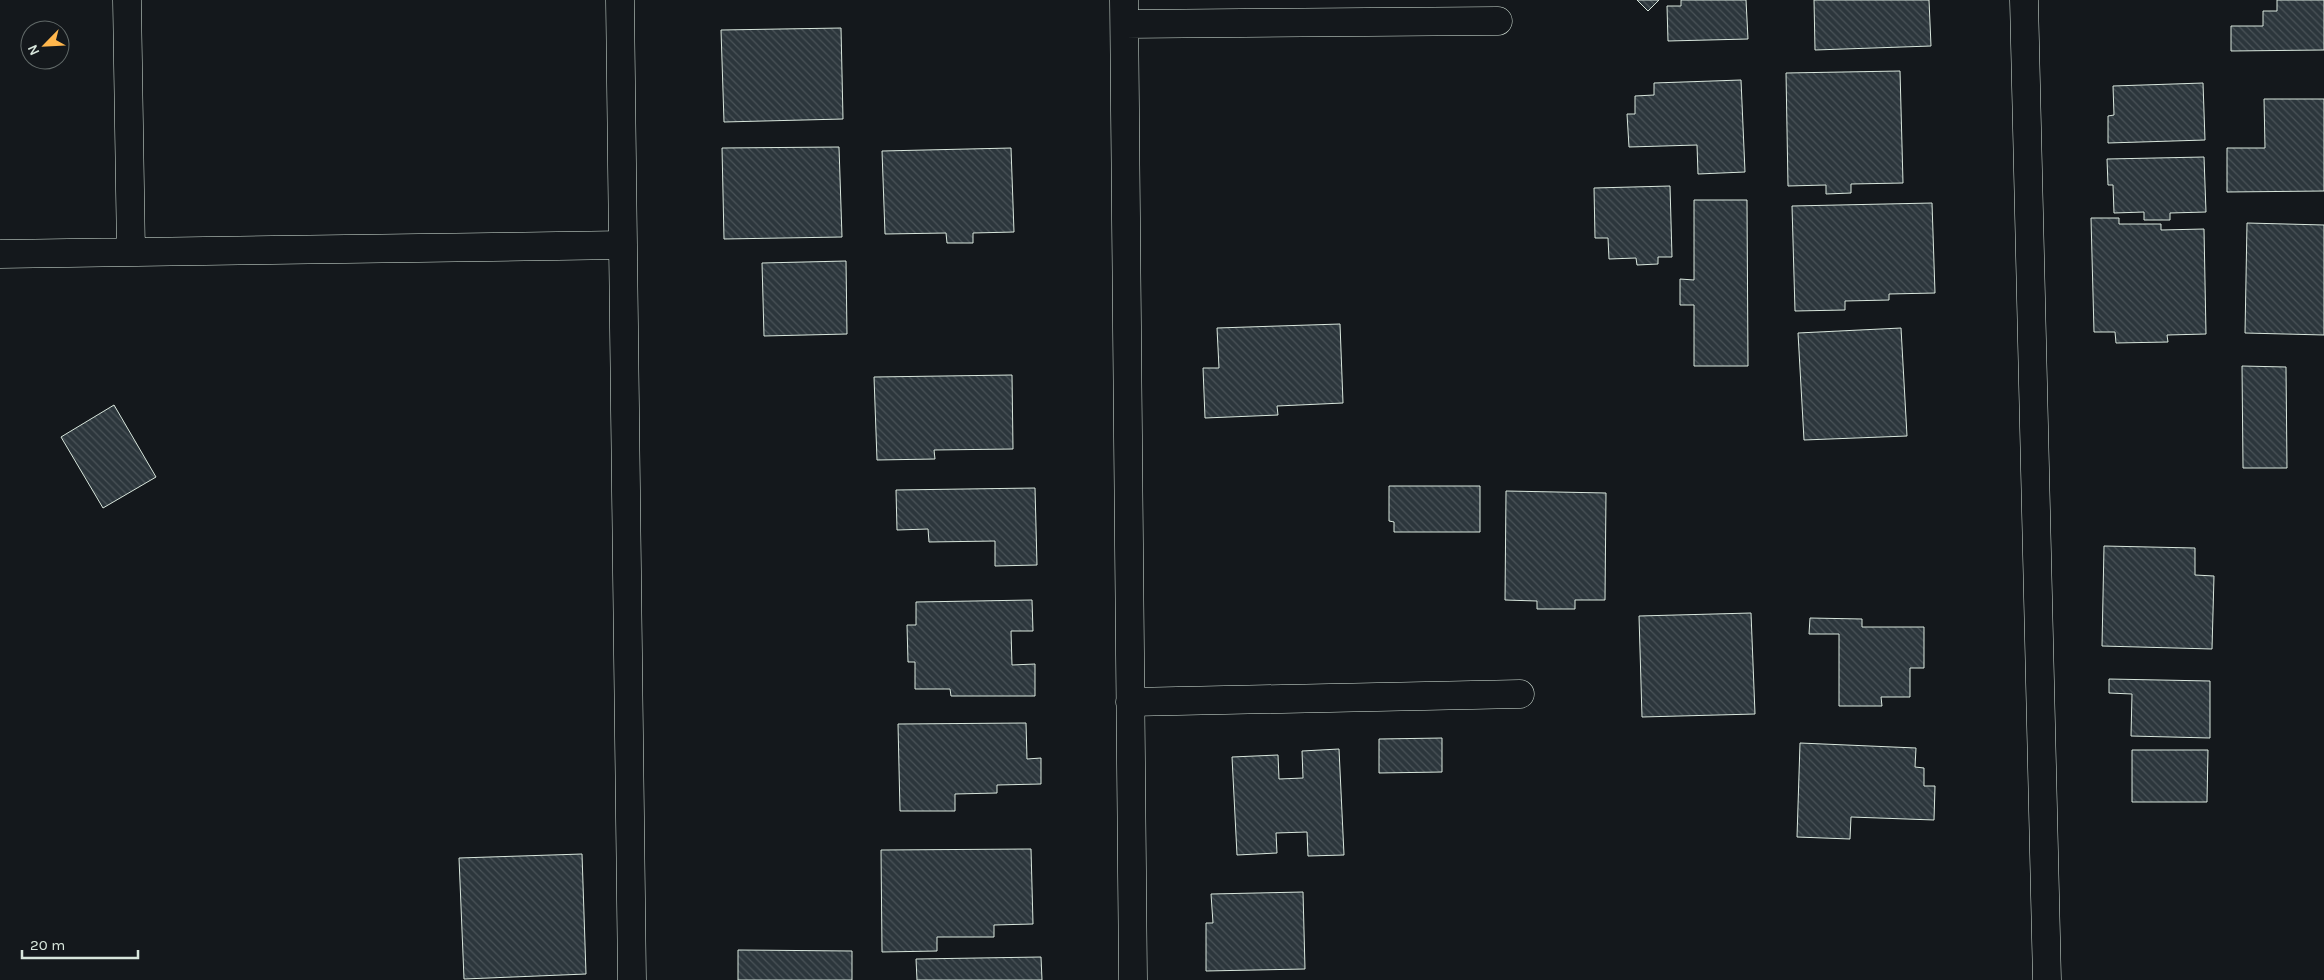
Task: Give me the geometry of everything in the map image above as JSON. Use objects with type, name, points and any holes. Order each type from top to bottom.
[{"type":"street","points":[[127,0],[131,252]]},
{"type":"street","points":[[620,0],[632,980]]},
{"type":"street","points":[[2024,0],[2047,980]]},
{"type":"street","points":[[1133,980],[1124,12],[1498,21]]},
{"type":"street","points":[[0,254],[623,245]]},
{"type":"street","points":[[1130,702],[1520,694]]},
{"type":"building","points":[[1637,0],[1659,0],[1648,11]]},
{"type":"building","points":[[1681,0],[1746,0],[1748,39],[1668,41],[1667,6],[1681,6]]},
{"type":"building","points":[[1814,0],[1929,0],[1931,46],[1815,50]]},
{"type":"building","points":[[2277,0],[2324,0],[2324,50],[2231,51],[2231,26],[2263,26],[2263,11],[2277,11]]},
{"type":"building","points":[[841,28],[843,119],[724,122],[721,30]]},
{"type":"building","points":[[1900,71],[1903,183],[1851,184],[1851,193],[1826,194],[1826,185],[1788,186],[1786,73]]},
{"type":"building","points":[[1741,80],[1745,172],[1698,174],[1697,145],[1629,147],[1627,114],[1635,114],[1635,96],[1654,95],[1654,83]]},
{"type":"building","points":[[2203,83],[2205,140],[2108,143],[2108,116],[2114,115],[2113,86]]},
{"type":"building","points":[[2264,99],[2324,99],[2324,191],[2227,192],[2227,148],[2265,148]]},
{"type":"building","points":[[839,147],[842,237],[724,239],[722,148]]},
{"type":"building","points":[[1011,148],[1014,232],[973,233],[973,243],[947,243],[946,233],[885,234],[882,151]]},
{"type":"building","points":[[2204,157],[2206,212],[2170,213],[2170,220],[2144,220],[2144,212],[2114,213],[2113,185],[2108,185],[2107,159]]},
{"type":"building","points":[[1670,186],[1672,257],[1658,257],[1658,264],[1637,265],[1636,258],[1609,259],[1608,238],[1595,238],[1594,188]]},
{"type":"building","points":[[1694,200],[1747,200],[1748,366],[1694,366],[1694,305],[1680,305],[1680,279],[1694,280]]},
{"type":"building","points":[[1932,203],[1935,293],[1889,294],[1889,300],[1845,301],[1845,310],[1795,311],[1792,206]]},
{"type":"building","points":[[2091,218],[2119,218],[2119,224],[2161,224],[2161,230],[2204,229],[2206,334],[2167,335],[2168,342],[2116,343],[2115,332],[2094,332]]},
{"type":"building","points":[[2247,223],[2324,225],[2324,335],[2245,333]]},
{"type":"building","points":[[846,261],[847,334],[764,336],[762,263]]},
{"type":"building","points":[[1340,324],[1343,403],[1277,406],[1278,415],[1205,418],[1203,368],[1219,368],[1217,328]]},
{"type":"building","points":[[1901,328],[1907,436],[1804,440],[1798,333]]},
{"type":"building","points":[[2242,366],[2286,367],[2287,468],[2243,468]]},
{"type":"building","points":[[1012,375],[1013,449],[934,450],[935,459],[877,460],[874,377]]},
{"type":"building","points":[[114,405],[156,477],[103,508],[61,437]]},
{"type":"building","points":[[1389,486],[1480,486],[1480,532],[1394,532],[1394,522],[1389,521]]},
{"type":"building","points":[[1035,488],[1037,565],[995,566],[995,541],[929,542],[928,529],[897,530],[896,490]]},
{"type":"building","points":[[1506,491],[1606,493],[1605,600],[1575,600],[1575,609],[1537,609],[1537,601],[1505,600]]},
{"type":"building","points":[[2104,546],[2195,548],[2195,575],[2214,576],[2212,649],[2102,646]]},
{"type":"building","points":[[1032,600],[1033,631],[1011,631],[1012,665],[1035,664],[1035,696],[951,696],[950,689],[915,689],[915,662],[908,662],[907,625],[916,625],[916,602]]},
{"type":"building","points":[[1751,613],[1755,714],[1642,717],[1639,616]]},
{"type":"building","points":[[1810,618],[1862,619],[1862,627],[1924,627],[1924,668],[1910,668],[1910,697],[1881,697],[1882,706],[1839,706],[1839,634],[1809,634]]},
{"type":"building","points":[[2109,679],[2210,681],[2210,738],[2131,736],[2132,694],[2109,693]]},
{"type":"building","points":[[1026,723],[1027,759],[1041,758],[1041,784],[997,785],[997,793],[955,794],[955,811],[900,811],[898,724]]},
{"type":"building","points":[[1442,738],[1442,772],[1379,773],[1379,739]]},
{"type":"building","points":[[1800,743],[1916,748],[1915,767],[1924,768],[1924,786],[1935,786],[1934,820],[1851,817],[1850,839],[1797,837]]},
{"type":"building","points":[[1339,749],[1344,855],[1308,856],[1307,832],[1276,833],[1277,853],[1237,855],[1232,757],[1278,755],[1279,779],[1303,778],[1302,751]]},
{"type":"building","points":[[2132,750],[2208,750],[2207,802],[2132,802]]},
{"type":"building","points":[[1031,849],[1033,924],[994,925],[994,937],[937,937],[937,951],[882,952],[881,850]]},
{"type":"building","points":[[582,854],[586,974],[464,979],[459,858]]},
{"type":"building","points":[[1303,892],[1305,969],[1206,971],[1206,923],[1213,923],[1211,894]]},
{"type":"building","points":[[738,950],[852,951],[852,980],[738,980]]},
{"type":"building","points":[[1041,957],[1042,980],[917,980],[916,959]]}]
